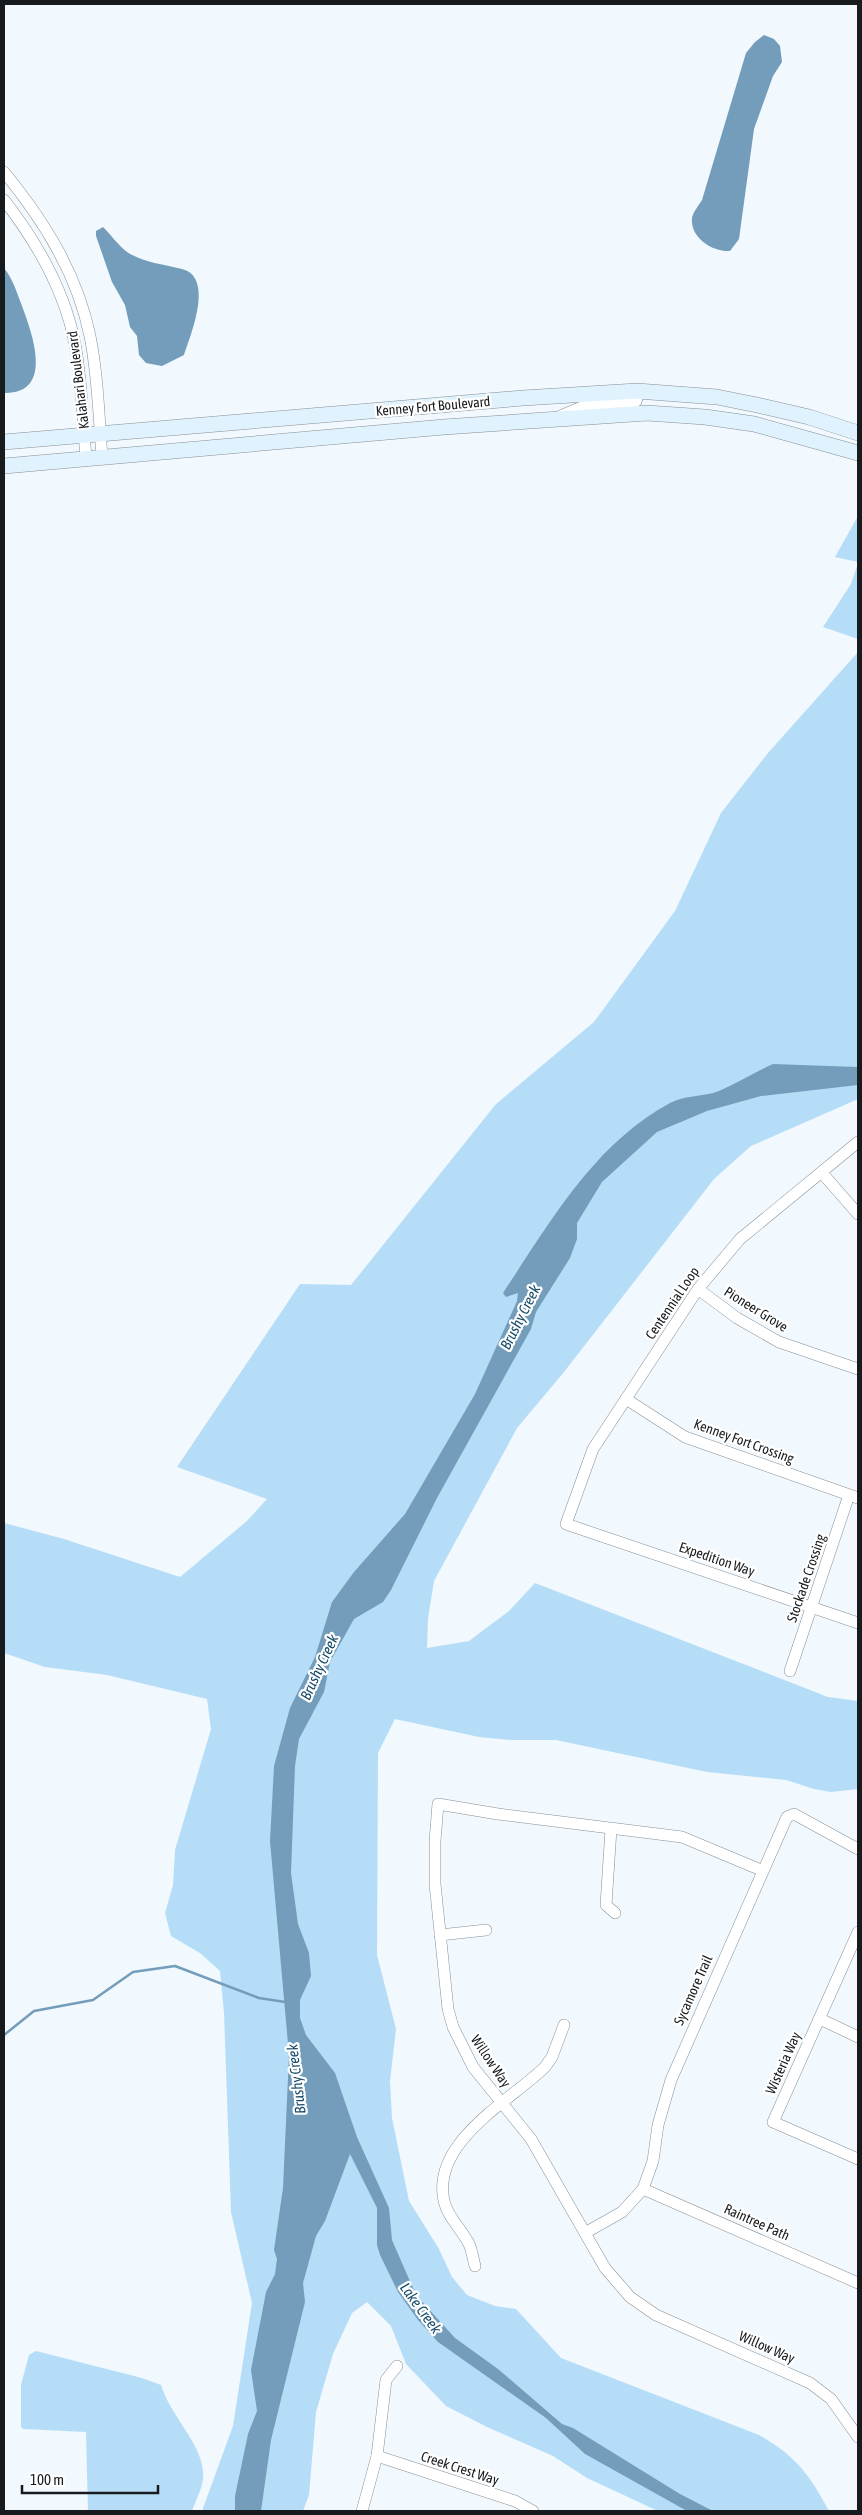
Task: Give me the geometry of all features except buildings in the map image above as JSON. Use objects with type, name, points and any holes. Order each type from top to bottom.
[{"type":"main road","name":"Kenney Fort Boulevard","points":[[4,442],[523,398],[637,391],[717,397],[757,404],[809,417],[858,433]]},
{"type":"main road","name":"Kenney Fort Boulevard","points":[[4,466],[647,413],[705,417],[754,424],[858,453]]},
{"type":"street","name":"Kalahari Boulevard","points":[[4,172],[32,206],[50,234],[80,298],[94,357],[100,434],[94,458]]},
{"type":"street","name":"Kalahari Boulevard","points":[[4,200],[30,237],[48,268],[70,325],[77,361],[84,435],[94,458]]},
{"type":"street","points":[[557,419],[592,404],[635,400],[637,391]]},
{"type":"street","name":"Centennial Loop","points":[[566,1524],[593,1449],[698,1289],[740,1239],[858,1142]]},
{"type":"street","points":[[822,1173],[858,1214]]},
{"type":"street","name":"Pioneer Grove","points":[[698,1289],[737,1318],[779,1342],[858,1369]]},
{"type":"street","name":"Kenney Fort Crossing","points":[[626,1399],[685,1436],[854,1496]]},
{"type":"street","name":"Stockade Crossing","points":[[790,1671],[854,1496]]},
{"type":"street","name":"Expedition Way","points":[[566,1524],[858,1623]]},
{"type":"street","name":"Willow Way","points":[[761,1870],[682,1837],[498,1814],[438,1804],[435,1841],[435,1884],[448,2009],[453,2027],[473,2067],[531,2139],[609,2274],[642,2306],[656,2315],[810,2383],[831,2400],[858,2437]]},
{"type":"street","name":"Sycamore Trail","points":[[585,2233],[622,2212],[643,2189],[653,2161],[658,2125],[671,2080],[761,1870],[787,1817],[791,1814],[858,1849]]},
{"type":"street","points":[[611,1828],[606,1905],[615,1913]]},
{"type":"street","points":[[440,1935],[486,1930]]},
{"type":"street","name":"Wisteria Way","points":[[858,1932],[773,2122],[858,2159]]},
{"type":"street","points":[[820,2019],[858,2036]]},
{"type":"street","points":[[475,2266],[469,2244],[448,2214],[443,2195],[447,2162],[457,2145],[545,2067],[552,2057],[564,2025]]},
{"type":"street","name":"Raintree Path","points":[[643,2189],[858,2283]]},
{"type":"street","points":[[362,2511],[377,2456],[386,2380],[397,2366]]},
{"type":"street","name":"Creek Crest Way","points":[[377,2456],[515,2501],[533,2511]]},
{"type":"shaded area","points":[[858,516],[858,562],[835,557]]},
{"type":"shaded area","points":[[858,563],[858,639],[823,627],[851,584]]},
{"type":"shaded area","points":[[858,652],[858,1099],[751,1146],[714,1179],[564,1372],[517,1428],[434,1581],[428,1618],[427,1648],[469,1641],[509,1611],[535,1583],[828,1697],[858,1701],[858,1789],[831,1792],[786,1780],[707,1772],[556,1740],[510,1740],[479,1737],[395,1719],[378,1753],[377,1955],[396,2029],[390,2081],[392,2118],[409,2201],[439,2249],[452,2277],[467,2295],[495,2306],[516,2309],[561,2358],[759,2435],[772,2443],[792,2459],[808,2476],[829,2511],[658,2511],[587,2478],[553,2456],[487,2427],[446,2406],[406,2364],[391,2326],[367,2302],[352,2313],[333,2354],[316,2412],[309,2495],[303,2511],[202,2511],[233,2426],[252,2303],[231,2212],[224,2013],[220,1971],[200,1953],[171,1936],[165,1913],[173,1885],[175,1850],[211,1729],[207,1699],[107,1675],[45,1667],[4,1653],[4,1523],[64,1539],[180,1577],[247,1521],[267,1499],[177,1467],[300,1284],[351,1285],[496,1104],[594,1022],[675,911],[721,813],[768,753]]},
{"type":"shaded area","points":[[36,2351],[142,2378],[161,2385],[165,2396],[191,2439],[201,2460],[203,2481],[192,2511],[88,2511],[86,2432],[23,2429],[21,2427],[21,2385],[29,2355]]},
{"type":"water","points":[[764,35],[774,39],[780,46],[782,62],[773,76],[754,129],[739,239],[730,251],[723,251],[710,246],[699,237],[692,225],[692,218],[702,200],[746,53]]},
{"type":"water","points":[[103,227],[133,256],[182,269],[192,274],[197,283],[199,295],[198,308],[184,355],[162,366],[146,363],[139,355],[137,336],[130,327],[125,305],[112,282],[96,236],[96,231]]},
{"type":"water","points":[[4,268],[15,286],[31,331],[36,360],[35,373],[30,384],[20,391],[4,393]]},
{"type":"water","points":[[773,1064],[858,1067],[858,1085],[761,1096],[707,1111],[657,1132],[602,1182],[577,1223],[577,1239],[570,1258],[536,1312],[531,1329],[437,1498],[391,1590],[383,1602],[354,1619],[330,1662],[324,1692],[299,1739],[295,1766],[291,1873],[298,1924],[309,1953],[311,1976],[300,2000],[300,2018],[306,2035],[335,2073],[357,2137],[389,2208],[392,2240],[416,2295],[455,2338],[498,2369],[562,2424],[573,2428],[680,2494],[713,2511],[687,2511],[585,2454],[546,2418],[438,2342],[418,2320],[398,2292],[380,2255],[377,2245],[377,2208],[350,2154],[325,2221],[316,2236],[303,2283],[305,2302],[271,2440],[261,2511],[235,2511],[235,2496],[248,2434],[257,2411],[251,2370],[266,2292],[275,2274],[277,2259],[274,2250],[283,2188],[289,2055],[270,1841],[274,1766],[290,1708],[315,1657],[332,1602],[354,1572],[405,1514],[475,1394],[517,1301],[518,1293],[506,1297],[503,1293],[556,1212],[596,1162],[618,1140],[643,1120],[676,1100],[719,1091]]},
{"type":"waterway","points":[[4,2035],[34,2011],[93,2000],[133,1972],[175,1966],[259,1998],[285,2002]]},
{"type":"water label","name":"Brushy Creek","points":[[520,1317]]},
{"type":"water label","name":"Brushy Creek","points":[[319,1667]]},
{"type":"water label","name":"Brushy Creek","points":[[296,2079]]},
{"type":"water label","name":"Lake Creek","points":[[421,2308]]}]
